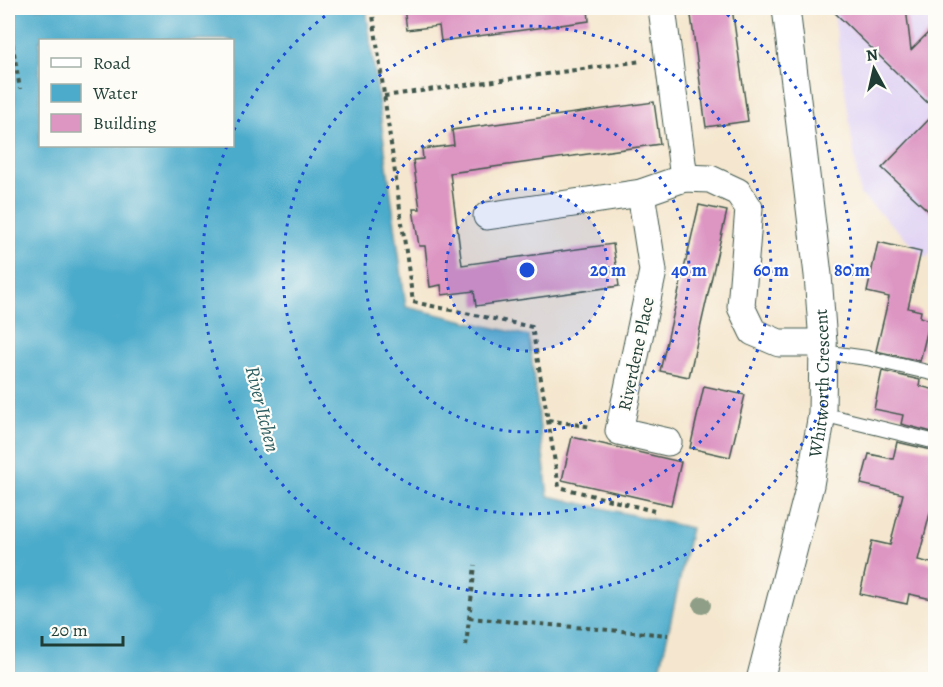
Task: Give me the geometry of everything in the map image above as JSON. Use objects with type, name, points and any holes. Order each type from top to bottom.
[{"type":"street","points":[[662,8],[684,178]]},
{"type":"street","name":"Whitworth Crescent","points":[[760,680],[810,485],[822,414],[823,347],[786,8]]},
{"type":"street","points":[[487,216],[641,193],[684,178],[710,179],[738,192],[748,208],[741,308],[753,332],[779,343],[823,347]]},
{"type":"street","name":"Riverdene Place","points":[[641,193],[653,272],[619,431],[668,442]]},
{"type":"lane","points":[[823,347],[936,374]]},
{"type":"lane","points":[[822,414],[936,442]]},
{"type":"path","points":[[372,8],[413,302],[532,327],[559,487],[654,511]]},
{"type":"path","points":[[8,17],[20,89]]},
{"type":"path","points":[[384,96],[669,57]]},
{"type":"path","points":[[548,420],[619,431]]},
{"type":"path","points":[[466,646],[475,565]]},
{"type":"path","points":[[469,618],[668,635]]},
{"type":"shaded area","points":[[833,8],[935,8],[936,248],[926,258],[860,194]]},
{"type":"water","name":"River Itchen","points":[[8,8],[366,8],[406,307],[529,336],[548,496],[691,528],[658,679],[8,679]]},
{"type":"building","points":[[404,8],[588,8],[589,21],[441,41],[439,26],[407,30]]},
{"type":"building","points":[[690,8],[732,8],[748,121],[706,127]]},
{"type":"building","points":[[830,8],[906,8],[911,50],[936,25],[936,111]]},
{"type":"building","points":[[654,102],[660,144],[450,173],[462,265],[613,244],[619,286],[476,306],[474,291],[442,295],[441,285],[430,287],[425,246],[419,246],[413,209],[420,209],[413,160],[423,159],[422,149],[454,145],[452,130]]},
{"type":"building","points":[[936,112],[936,218],[882,168]]},
{"type":"building","points":[[699,205],[727,211],[689,377],[660,371]]},
{"type":"building","points":[[878,242],[921,252],[908,308],[921,311],[920,317],[930,320],[920,361],[876,351],[889,297],[867,292]]},
{"type":"building","points":[[882,371],[920,380],[919,386],[936,390],[936,433],[901,424],[903,415],[874,409]]},
{"type":"building","points":[[704,386],[745,395],[730,457],[690,448]]},
{"type":"building","points":[[572,437],[681,462],[671,505],[562,480]]},
{"type":"building","points":[[897,442],[936,451],[936,490],[918,560],[936,564],[936,600],[909,594],[907,604],[860,594],[872,541],[890,545],[903,494],[861,484],[869,454],[893,459]]}]
